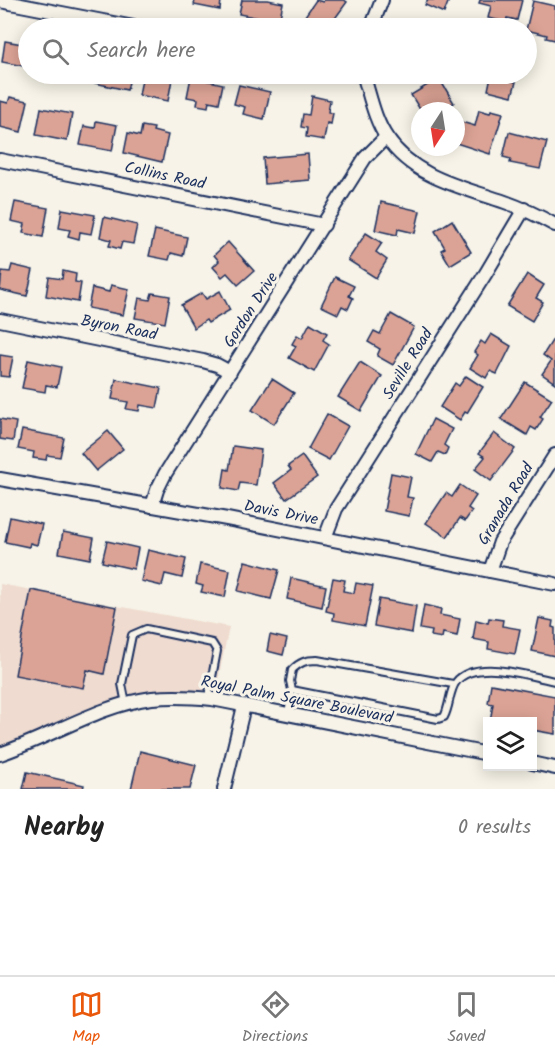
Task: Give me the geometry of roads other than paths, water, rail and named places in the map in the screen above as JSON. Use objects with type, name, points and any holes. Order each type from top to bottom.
[{"type":"street","points":[[375,18],[382,0]]},
{"type":"street","points":[[0,1],[88,18]]},
{"type":"street","points":[[366,84],[379,123],[386,136],[407,160],[437,179],[524,209],[555,225]]},
{"type":"street","name":"Gordon Drive","points":[[152,506],[165,474],[365,158],[386,136]]},
{"type":"street","name":"Collins Road","points":[[0,160],[324,225]]},
{"type":"street","name":"Seville Road","points":[[325,538],[336,509],[524,209]]},
{"type":"street","name":"Byron Road","points":[[0,320],[202,361],[230,372]]},
{"type":"street","name":"Granada Road","points":[[490,571],[500,542],[555,455]]},
{"type":"street","name":"Davis Drive","points":[[0,479],[325,538],[555,584]]},
{"type":"street","name":"Royal Palm Square Boulevard","points":[[0,754],[126,704],[171,697],[208,699],[244,705],[483,753]]},
{"type":"street","points":[[224,789],[244,705]]},
{"type":"street","points":[[537,764],[555,768]]},
{"type":"lane","points":[[126,704],[122,684],[132,635],[146,629],[212,643],[217,651],[208,699]]},
{"type":"lane","points":[[288,714],[292,690],[290,681],[292,670],[301,662],[317,660],[453,684]]},
{"type":"lane","points":[[292,690],[438,719],[444,717],[449,709],[453,684],[467,674],[488,669],[555,681]]}]
